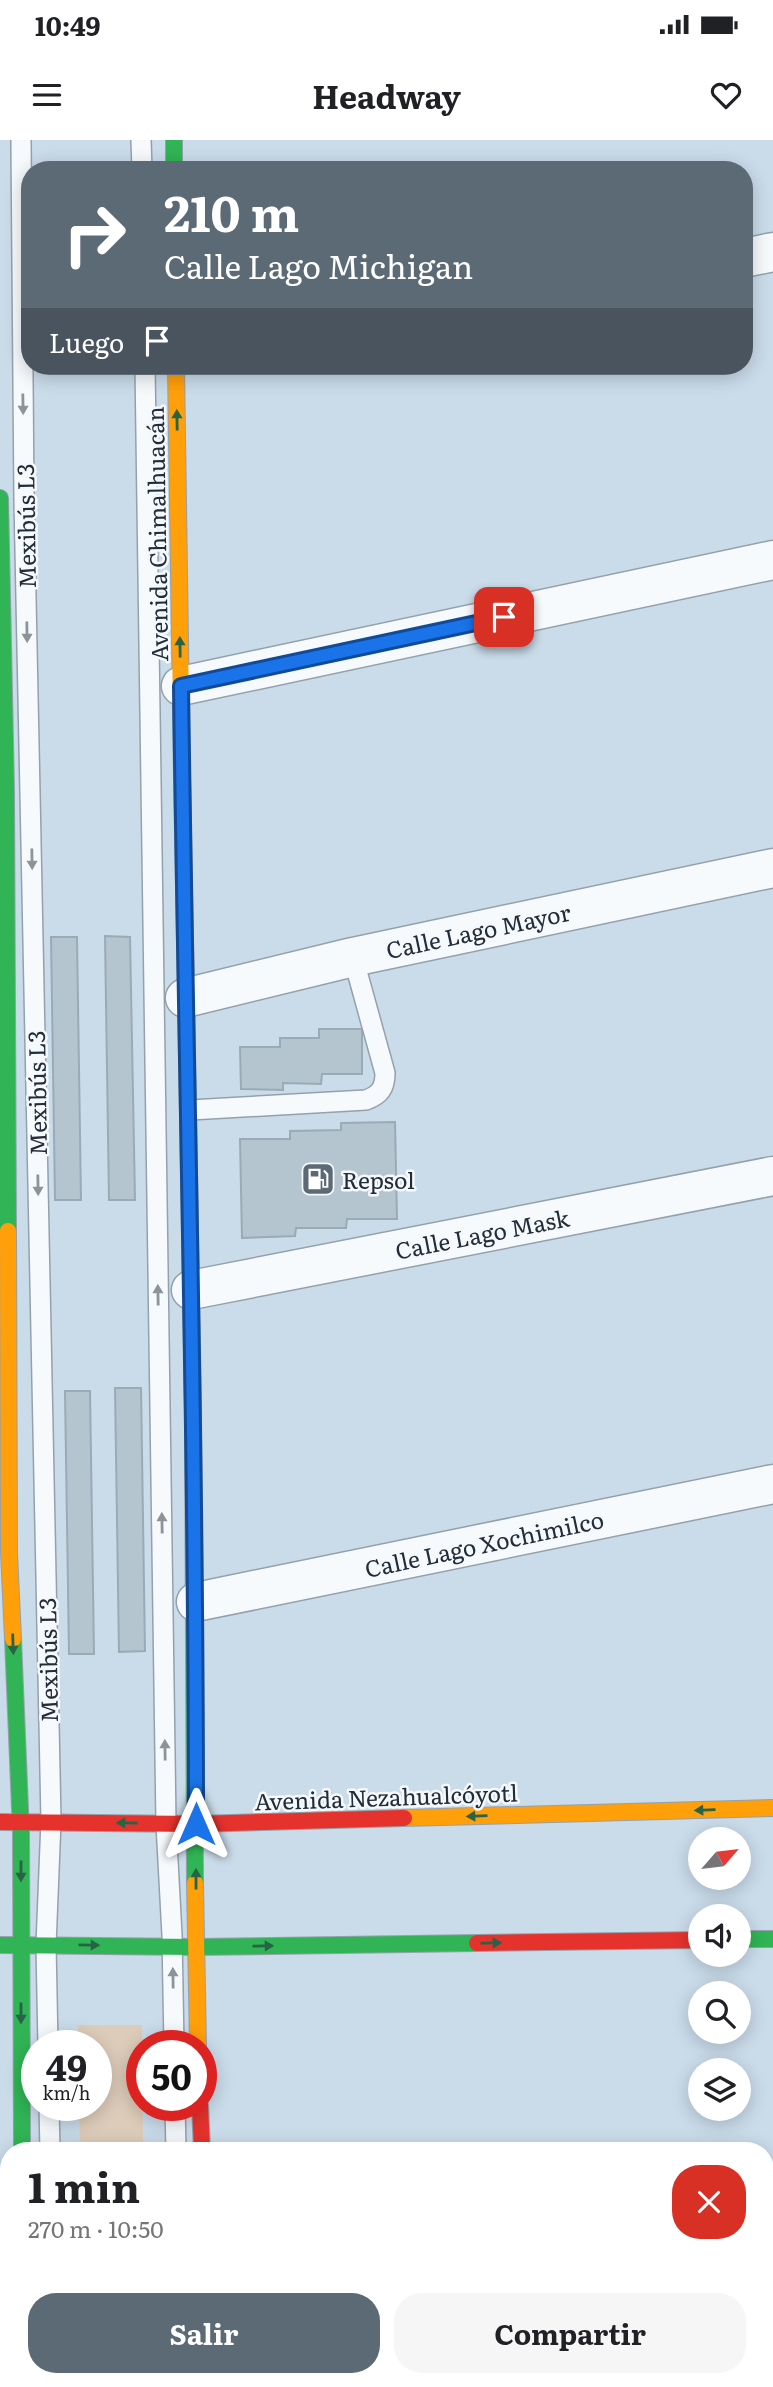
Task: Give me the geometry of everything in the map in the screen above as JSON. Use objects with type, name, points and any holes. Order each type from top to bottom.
[{"type":"main road","points":[[174,140],[174,161]]},
{"type":"main road","name":"Avenida Chimalhuacán","points":[[173,375],[185,998],[190,1110],[198,2030]]},
{"type":"main road","points":[[0,498],[5,1553],[21,1822],[22,2142]]},
{"type":"main road","name":"Avenida Nezahualcóyotl","points":[[0,1822],[196,1824],[773,1808]]},
{"type":"main road","points":[[751,1939],[773,1939]]},
{"type":"main road","points":[[0,1945],[195,1947],[688,1940]]},
{"type":"main road","points":[[201,2121],[202,2142]]},
{"type":"street","points":[[753,256],[773,252]]},
{"type":"street","points":[[181,686],[773,559]]},
{"type":"street","name":"Calle Lago Mayor","points":[[185,998],[353,957],[773,868]]},
{"type":"street","name":"Calle Lago Mask","points":[[191,1290],[773,1177]]},
{"type":"street","name":"Calle Lago Xochimilco","points":[[196,1602],[773,1484]]},
{"type":"lane","name":"Mexibús L3","points":[[21,140],[21,161]]},
{"type":"lane","points":[[141,140],[142,161]]},
{"type":"lane","name":"Mexibús L3","points":[[23,375],[51,1821],[46,1945],[48,2030]]},
{"type":"lane","points":[[173,375],[166,1824],[174,2030]]},
{"type":"lane","points":[[190,1110],[366,1100],[377,1096],[385,1085],[385,1073],[353,957]]},
{"type":"lane","points":[[49,2121],[50,2142]]},
{"type":"lane","points":[[175,2121],[176,2142]]},
{"type":"shaded area","points":[[78,2025],[142,2025],[142,2030],[126,2030],[126,2121],[143,2121],[143,2142],[80,2142],[79,2121],[112,2121],[112,2030],[78,2030]]},
{"type":"building","points":[[105,936],[130,937],[135,1200],[109,1200]]},
{"type":"building","points":[[51,937],[77,937],[81,1200],[55,1200]]},
{"type":"building","points":[[319,1029],[362,1029],[362,1074],[322,1074],[321,1084],[283,1083],[283,1090],[241,1089],[240,1047],[280,1047],[280,1038],[319,1038]]},
{"type":"building","name":"Repsol","points":[[395,1122],[397,1219],[347,1219],[346,1228],[296,1228],[295,1236],[242,1238],[240,1139],[290,1139],[290,1131],[341,1130],[341,1123]]},
{"type":"building","points":[[115,1388],[141,1388],[145,1651],[119,1652]]},
{"type":"building","points":[[65,1391],[90,1391],[94,1654],[69,1654]]},
{"type":"traffic: fast","points":[[174,140],[174,161]]},
{"type":"traffic: fast","points":[[0,498],[6,790],[8,1231]]},
{"type":"traffic: fast","points":[[193,1410],[195,1883]]},
{"type":"traffic: fast","points":[[13,1639],[21,1833],[22,2142]]},
{"type":"traffic: fast","points":[[751,1939],[773,1939]]},
{"type":"traffic: fast","points":[[0,1945],[195,1947],[477,1943]]},
{"type":"traffic: slow","points":[[176,375],[182,779]]},
{"type":"traffic: slow","points":[[186,994],[193,1410]]},
{"type":"traffic: slow","points":[[8,1231],[9,1553],[13,1639]]},
{"type":"traffic: slow","points":[[404,1818],[773,1808]]},
{"type":"traffic: slow","points":[[195,1883],[198,2030]]},
{"type":"traffic: jam","points":[[182,779],[186,994]]},
{"type":"traffic: jam","points":[[0,1822],[196,1824],[404,1818]]},
{"type":"traffic: jam","points":[[477,1943],[688,1940]]},
{"type":"traffic: jam","points":[[201,2121],[202,2142]]},
{"type":"place","name":"Repsol","points":[[318,1179]]},
{"type":"route","points":[[196,1824],[190,1110],[185,998],[181,686],[504,617]]}]
